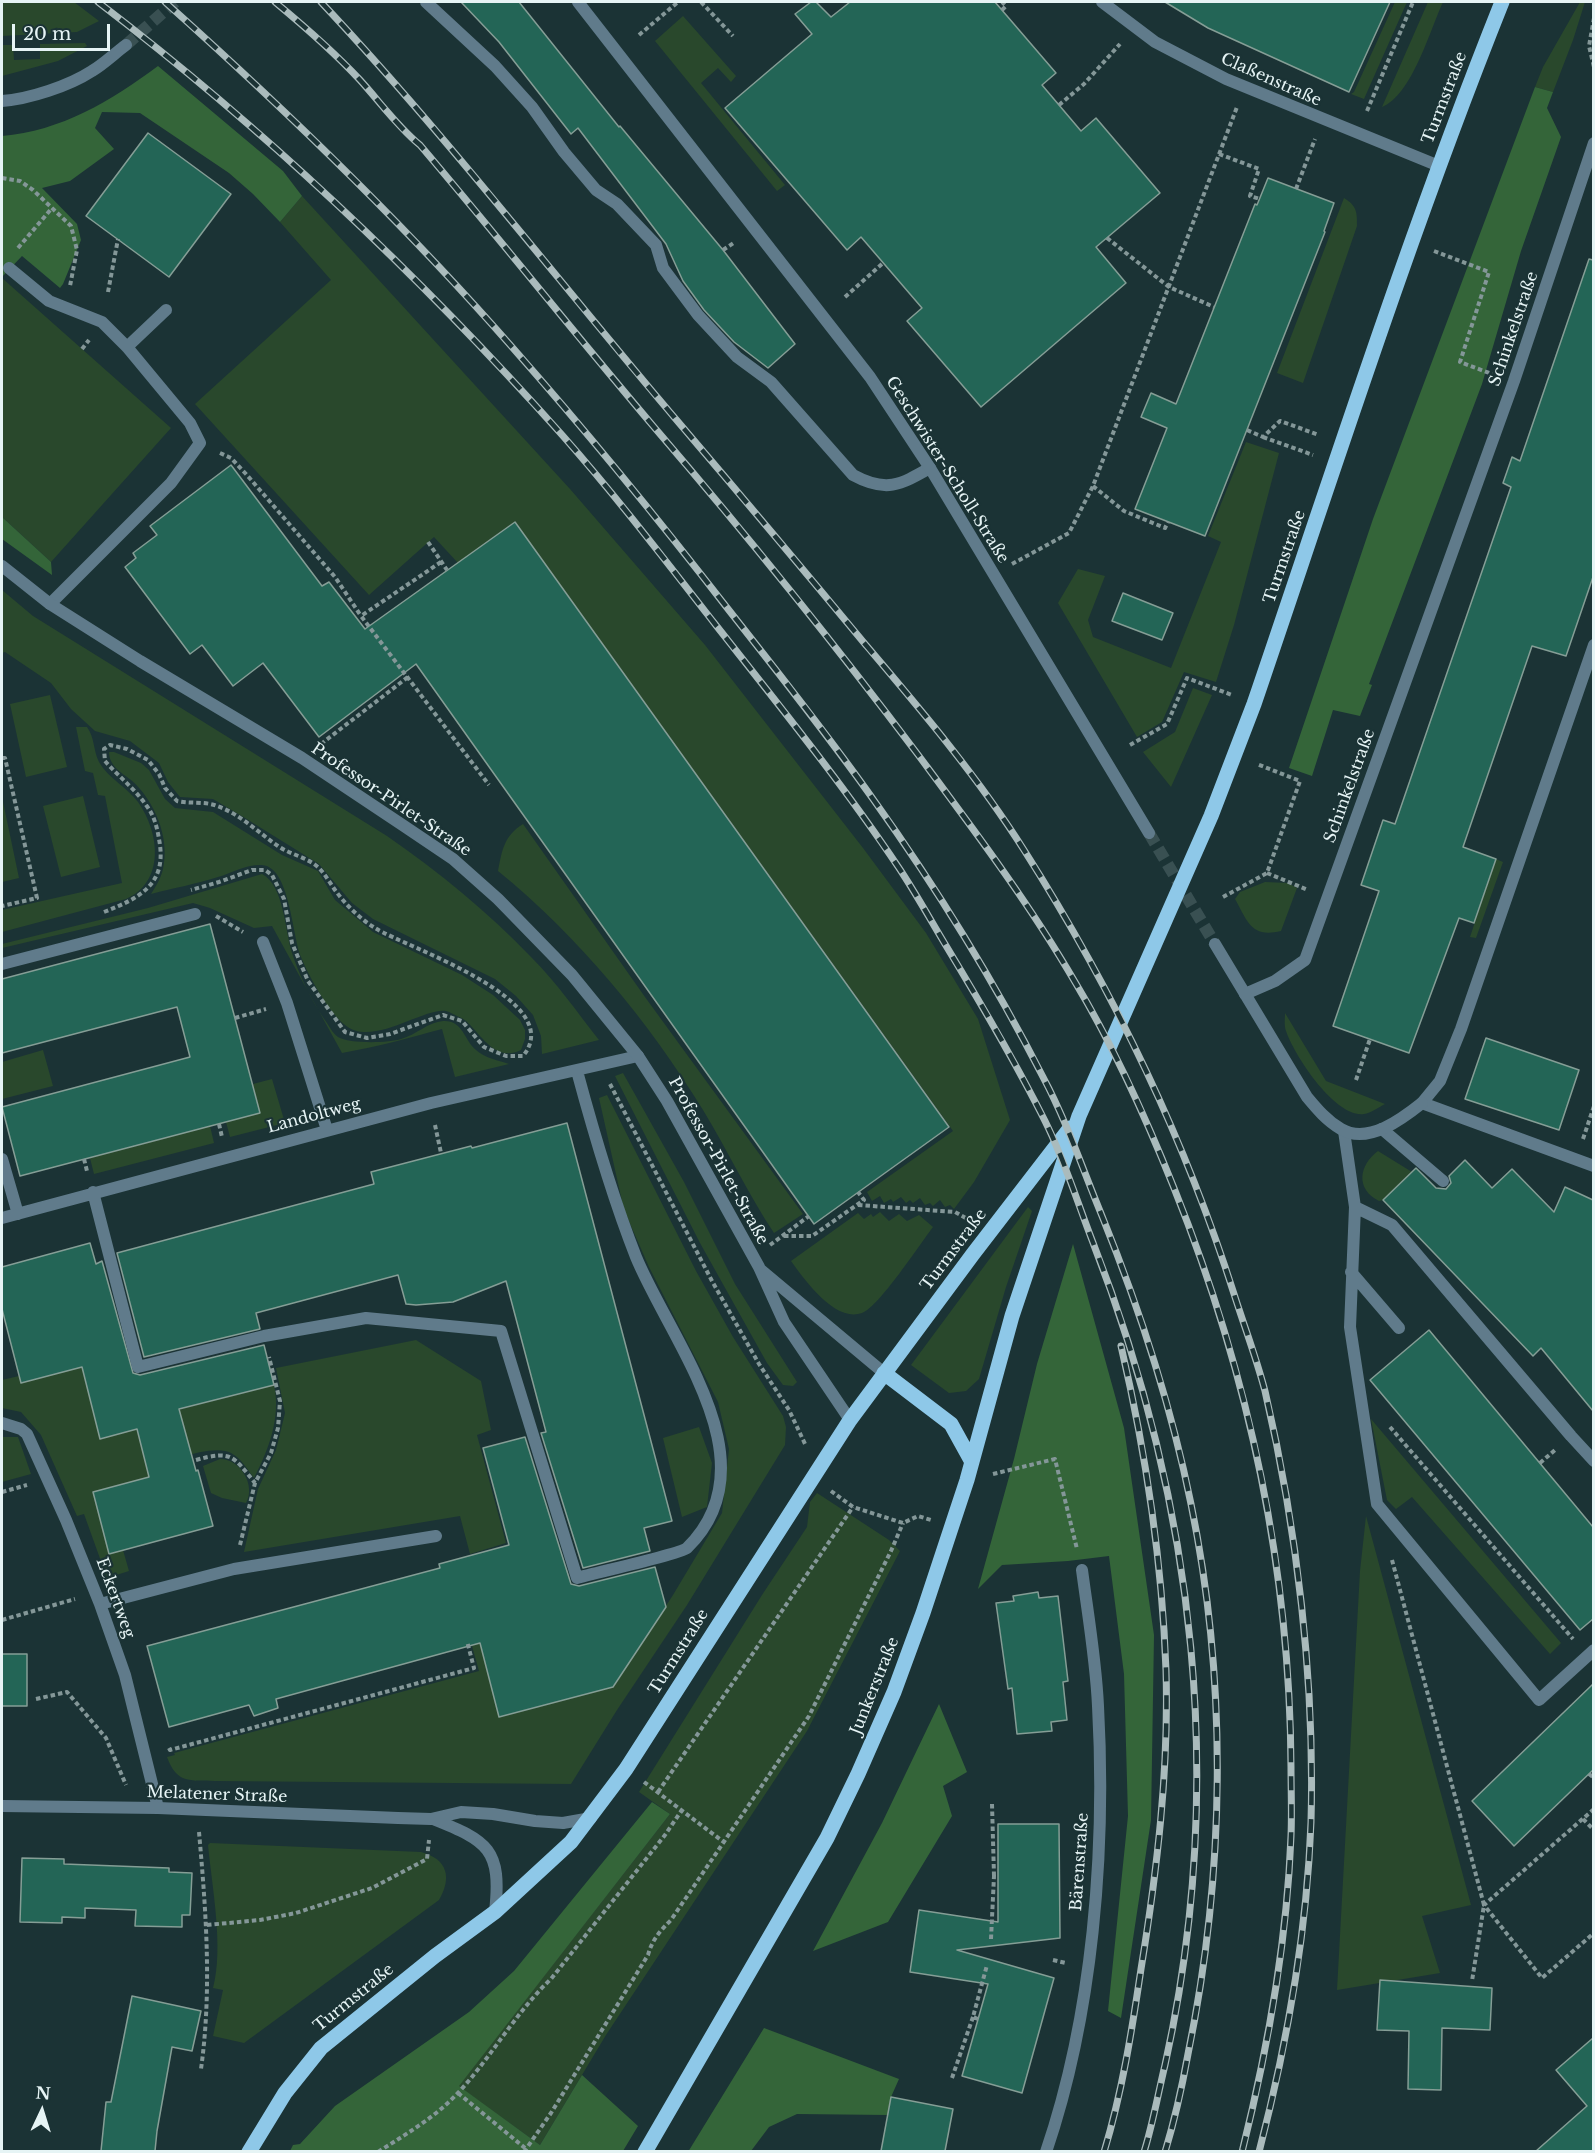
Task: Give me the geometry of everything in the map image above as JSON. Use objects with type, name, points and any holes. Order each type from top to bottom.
[{"type":"main road","name":"Turmstraße","points":[[1052,1197],[1079,1116],[1211,816],[1234,755],[1411,242],[1502,2]]},
{"type":"main road","name":"Turmstraße","points":[[249,2151],[285,2093],[321,2048],[435,1956],[495,1912],[571,1842],[591,1818],[626,1769],[850,1420],[1079,1116]]},
{"type":"main road","name":"Junkerstraße","points":[[645,2151],[827,1838],[894,1692],[952,1526],[1012,1316],[1052,1197]]},
{"type":"main road","points":[[884,1373],[951,1424],[972,1462]]},
{"type":"street","points":[[426,2],[495,66],[532,107],[564,152],[596,190],[617,204],[656,245],[663,268],[698,315],[737,357],[771,382],[854,475],[868,483],[886,487],[904,483],[930,468]]},
{"type":"street","name":"Geschwister-Scholl-Straße","points":[[578,2],[870,377],[930,468],[1149,833]]},
{"type":"street","name":"Claßenstraße","points":[[1102,2],[1155,42],[1244,87],[1439,166]]},
{"type":"street","points":[[2,101],[51,90],[92,72],[126,45]]},
{"type":"street","name":"Schinkelstraße","points":[[1245,994],[1275,981],[1305,960],[1514,381],[1593,143]]},
{"type":"street","points":[[9,268],[49,301],[102,322],[127,347],[190,423],[200,443],[171,483],[50,604]]},
{"type":"street","points":[[127,347],[166,310]]},
{"type":"street","name":"Professor-Pirlet-Straße","points":[[2,566],[50,604],[302,758],[453,859],[498,899],[572,975],[638,1056],[668,1101],[755,1262],[784,1322],[850,1420]]},
{"type":"street","points":[[1215,944],[1307,1097],[1327,1119],[1344,1131],[1364,1134],[1402,1119],[1422,1103],[1440,1081],[1461,1029],[1593,645]]},
{"type":"street","points":[[2,964],[195,914]]},
{"type":"street","points":[[263,942],[287,1003],[327,1130]]},
{"type":"street","name":"Landoltweg","points":[[2,1218],[431,1103],[638,1056]]},
{"type":"street","points":[[93,1192],[138,1367],[264,1336],[366,1318],[501,1331],[577,1578],[685,1550],[711,1519],[721,1483],[720,1445],[704,1390],[644,1275],[618,1212],[577,1071]]},
{"type":"street","points":[[1422,1103],[1593,1166]]},
{"type":"street","points":[[1382,1128],[1443,1181]]},
{"type":"street","points":[[1344,1131],[1355,1207],[1350,1327],[1377,1504],[1539,1700],[1591,1653]]},
{"type":"street","points":[[2,1159],[18,1214]]},
{"type":"street","points":[[1355,1207],[1392,1225],[1593,1461]]},
{"type":"street","name":"Professor-Pirlet-Straße","points":[[755,1262],[884,1373]]},
{"type":"street","points":[[1351,1272],[1399,1328]]},
{"type":"street","name":"Eckertweg","points":[[2,1423],[21,1428],[27,1434],[98,1598],[125,1675],[158,1808]]},
{"type":"street","points":[[98,1598],[234,1569],[436,1536]]},
{"type":"street","name":"Bärenstraße","points":[[1046,2151],[1076,2043],[1096,1890],[1101,1806],[1098,1705],[1082,1570]]},
{"type":"street","name":"Melatener Straße","points":[[2,1806],[158,1808],[431,1819],[461,1812],[563,1823],[591,1818]]},
{"type":"street","name":"Melatener Straße","points":[[431,1819],[469,1833],[484,1844],[495,1869],[498,1889],[495,1912]]},
{"type":"path","points":[[639,34],[678,2]]},
{"type":"path","points":[[701,2],[733,36]]},
{"type":"path","points":[[1002,2],[1006,6],[1002,10]]},
{"type":"path","points":[[1358,134],[1413,2]]},
{"type":"path","points":[[1593,18],[1589,46],[1593,67]]},
{"type":"path","points":[[1059,105],[1093,75],[1134,27]]},
{"type":"path","points":[[994,576],[1069,533],[1093,486],[1244,87]]},
{"type":"path","points":[[1296,189],[1322,120]]},
{"type":"path","points":[[1219,154],[1259,169],[1250,196],[1260,199]]},
{"type":"path","points":[[2,178],[20,181],[72,226],[77,250],[71,284]]},
{"type":"path","points":[[15,252],[52,208]]},
{"type":"path","points":[[1107,238],[1169,287],[1214,307]]},
{"type":"path","points":[[108,292],[118,239]]},
{"type":"path","points":[[1411,242],[1489,273],[1460,362],[1481,370]]},
{"type":"path","points":[[844,297],[883,263]]},
{"type":"path","points":[[1263,437],[1280,421],[1343,443]]},
{"type":"path","points":[[1247,430],[1336,464]]},
{"type":"path","points":[[200,443],[231,458],[335,577],[361,616],[489,786]]},
{"type":"path","points":[[1093,486],[1124,511],[1165,528],[1168,522]]},
{"type":"path","points":[[428,542],[447,570]]},
{"type":"path","points":[[361,616],[441,562]]},
{"type":"path","points":[[335,733],[408,677]]},
{"type":"path","points":[[1130,745],[1167,724],[1187,678],[1209,687]]},
{"type":"path","points":[[133,905],[100,913],[134,900],[150,887],[157,875],[161,849],[155,820],[147,806],[105,761],[104,749],[110,745],[127,749],[148,760],[159,774],[165,789],[177,801],[217,805],[279,847],[319,868],[349,907],[376,928],[464,970],[502,993],[528,1018],[532,1035],[530,1048],[523,1056],[506,1056],[484,1047],[462,1021],[443,1015],[390,1034],[367,1038],[345,1032],[308,981],[292,943],[284,899],[272,875],[265,870],[252,870],[183,892]]},
{"type":"path","points":[[1223,897],[1267,873],[1300,781],[1234,755]]},
{"type":"path","points":[[2,758],[5,758],[37,898],[2,906]]},
{"type":"path","points":[[1267,873],[1327,898]]},
{"type":"path","points":[[195,914],[218,916],[263,942]]},
{"type":"path","points":[[235,1018],[267,1009]]},
{"type":"path","points":[[1356,1080],[1370,1039]]},
{"type":"path","points":[[600,1065],[712,1281],[800,1430],[815,1472],[824,1485],[853,1508],[903,1523],[918,1516],[952,1526]]},
{"type":"path","points":[[431,1103],[441,1153]]},
{"type":"path","points":[[1581,1145],[1593,1106]]},
{"type":"path","points":[[784,1236],[812,1236],[864,1200],[858,1192]]},
{"type":"path","points":[[858,1205],[955,1212]]},
{"type":"path","points":[[755,1262],[809,1216]]},
{"type":"path","points":[[234,1569],[255,1483],[271,1453],[278,1428],[280,1401],[269,1356]]},
{"type":"path","points":[[1360,1395],[1591,1653]]},
{"type":"path","points":[[196,1460],[215,1455],[226,1455],[239,1462],[255,1483]]},
{"type":"path","points":[[1008,1470],[1055,1459],[1082,1570]]},
{"type":"path","points":[[658,1792],[853,1508]]},
{"type":"path","points":[[458,2093],[525,2150],[551,2113],[648,1955],[658,1933],[671,1920],[725,1843],[809,1716],[903,1523]]},
{"type":"path","points":[[1389,1550],[1484,1905],[1542,1978],[1593,1933]]},
{"type":"path","points":[[2,1620],[98,1598]]},
{"type":"path","points":[[167,1739],[170,1750],[474,1668],[467,1641]]},
{"type":"path","points":[[36,1699],[67,1692],[106,1738],[135,1808]]},
{"type":"path","points":[[626,1769],[725,1843]]},
{"type":"path","points":[[1589,1774],[1593,1778]]},
{"type":"path","points":[[991,1939],[996,1876],[992,1804]]},
{"type":"path","points":[[1472,1981],[1484,1905],[1593,1809]]},
{"type":"path","points":[[378,2151],[430,2119],[458,2093],[534,1995],[566,1961],[682,1810]]},
{"type":"path","points":[[207,1925],[260,1920],[296,1913],[372,1888],[427,1859],[431,1819]]},
{"type":"path","points":[[1584,1819],[1593,1830]]},
{"type":"path","points":[[201,1858],[207,1925],[207,2030],[201,2069]]},
{"type":"path","points":[[952,2078],[973,2017],[987,1965]]},
{"type":"path","points":[[973,2017],[978,2019]]},
{"type":"green space","points":[[2,2],[74,2],[99,21],[77,32],[2,36]]},
{"type":"green space","points":[[1395,2],[1407,2],[1364,99],[1351,94],[1354,92]]},
{"type":"green space","points":[[1428,2],[1443,2],[1419,60],[1402,89],[1393,100],[1382,107]]},
{"type":"green space","points":[[1580,2],[1585,2],[1553,92],[1535,87],[1543,67]]},
{"type":"green space","points":[[683,16],[736,76],[731,82],[718,68],[701,83],[785,185],[777,191],[655,41]]},
{"type":"green space","points":[[85,43],[87,46],[58,61],[2,76],[2,45],[13,45],[14,60],[40,59],[40,44]]},
{"type":"green space","points":[[158,66],[283,171],[302,196],[280,222],[229,173],[140,113],[102,112],[95,128],[114,149],[70,181],[42,188],[77,224],[81,240],[63,284],[60,288],[22,256],[2,277],[2,136],[45,128],[65,121],[104,102]]},
{"type":"green space","points":[[1535,87],[1553,92],[1547,108],[1561,137],[1521,251],[1482,384],[1369,684],[1372,685],[1360,716],[1333,710],[1312,776],[1289,768],[1373,519]]},
{"type":"green space","points":[[302,196],[570,489],[705,645],[926,933],[978,1019],[1010,1120],[974,1182],[954,1209],[950,1205],[945,1207],[940,1200],[933,1206],[930,1203],[925,1205],[920,1198],[913,1203],[910,1200],[906,1203],[901,1197],[893,1202],[891,1199],[884,1203],[880,1196],[872,1201],[867,1192],[953,1131],[515,522],[458,563],[434,537],[369,595],[195,404],[331,280],[280,222]]},
{"type":"green space","points":[[1344,198],[1352,204],[1355,210],[1357,226],[1303,383],[1277,373]]},
{"type":"green space","points":[[2,278],[171,428],[51,562],[2,517]]},
{"type":"green space","points":[[1246,442],[1279,453],[1234,625],[1216,682],[1184,672],[1162,722],[1137,737],[1058,603],[1078,569],[1105,576],[1088,620],[1093,637],[1171,668],[1221,542],[1208,536]]},
{"type":"green space","points":[[2,517],[51,562],[52,575],[2,539]]},
{"type":"green space","points":[[2,590],[33,616],[387,836],[425,864],[462,893],[532,958],[599,1040],[542,1054],[541,1036],[533,1015],[516,996],[495,979],[373,919],[352,903],[319,864],[213,799],[180,797],[168,782],[159,763],[130,741],[95,731],[71,709],[51,683],[5,652],[2,653]]},
{"type":"green space","points":[[1193,688],[1212,695],[1171,787],[1143,752],[1175,732]]},
{"type":"green space","points":[[50,695],[67,767],[26,777],[10,704]]},
{"type":"green space","points":[[76,727],[87,727],[99,762],[107,773],[134,797],[145,814],[154,842],[153,869],[139,891],[126,899],[2,932],[2,910],[122,883],[105,796],[98,795],[93,773],[85,771]]},
{"type":"green space","points":[[109,752],[141,763],[149,770],[165,799],[175,808],[213,812],[282,855],[318,871],[335,900],[373,932],[462,975],[493,995],[520,1020],[525,1030],[521,1050],[504,1053],[496,1050],[466,1021],[449,1012],[440,1011],[428,1014],[371,1032],[357,1031],[345,1025],[326,1003],[304,965],[289,904],[279,877],[271,869],[262,865],[251,866],[151,894],[160,879],[165,857],[159,821],[147,798],[114,765]]},
{"type":"green space","points":[[83,796],[100,867],[61,877],[43,806]]},
{"type":"green space","points":[[2,797],[19,878],[2,882]]},
{"type":"green space","points":[[523,824],[803,1214],[774,1233],[703,1110],[636,1013],[611,982],[557,924],[498,871],[508,839]]},
{"type":"green space","points":[[1496,859],[1503,862],[1476,938],[1470,937]]},
{"type":"green space","points":[[262,874],[275,888],[279,898],[292,953],[309,993],[272,926],[254,928],[210,908],[193,903],[2,948],[2,944],[148,908]]},
{"type":"green space","points":[[1265,882],[1288,883],[1297,888],[1281,931],[1271,933],[1257,930],[1247,921],[1235,899],[1240,892]]},
{"type":"green space","points":[[317,1007],[338,1037],[360,1042],[395,1040],[438,1022],[450,1022],[459,1027],[472,1046],[480,1053],[509,1064],[455,1077],[442,1029],[342,1053]]},
{"type":"green space","points":[[1285,1013],[1326,1081],[1385,1104],[1364,1114],[1353,1113],[1329,1096],[1317,1083],[1290,1042],[1285,1029]]},
{"type":"green space","points":[[43,1050],[53,1086],[2,1099],[2,1062]]},
{"type":"green space","points":[[623,1073],[684,1182],[735,1284],[797,1382],[793,1386],[783,1385],[767,1363],[700,1243],[615,1076]]},
{"type":"green space","points":[[272,1079],[285,1123],[230,1137],[226,1122],[260,1113],[253,1084]]},
{"type":"green space","points":[[607,1095],[696,1271],[733,1337],[783,1416],[786,1427],[785,1445],[687,1605],[571,1784],[215,1781],[191,1780],[180,1776],[175,1772],[167,1757],[175,1755],[174,1753],[479,1671],[472,1646],[480,1643],[500,1717],[613,1687],[673,1595],[722,1513],[729,1449],[718,1402],[649,1267],[624,1210],[599,1098]]},
{"type":"green space","points":[[210,1126],[214,1143],[94,1174],[90,1158]]},
{"type":"green space","points":[[1378,1151],[1412,1172],[1383,1200],[1379,1201],[1366,1190],[1362,1177],[1367,1163]]},
{"type":"green space","points":[[1028,1207],[1032,1211],[1006,1287],[979,1379],[966,1391],[949,1393],[911,1365]]},
{"type":"green space","points":[[880,1212],[889,1221],[899,1214],[907,1221],[919,1215],[933,1227],[889,1288],[869,1308],[862,1313],[841,1312],[821,1298],[791,1261],[858,1213],[864,1219]]},
{"type":"green space","points":[[1073,1244],[1124,1428],[1154,1635],[1151,1820],[1121,2018],[1108,2011],[1128,1816],[1124,1674],[1109,1556],[1002,1565],[978,1589],[1014,1459],[1037,1364]]},
{"type":"green space","points":[[416,1340],[481,1381],[491,1430],[477,1435],[506,1543],[470,1554],[460,1516],[244,1552],[258,1489],[276,1450],[285,1413],[276,1368]]},
{"type":"green space","points":[[84,1366],[100,1439],[156,1424],[154,1416],[274,1385],[276,1397],[272,1433],[254,1478],[244,1464],[231,1453],[213,1450],[190,1454],[147,1468],[149,1477],[123,1550],[129,1571],[107,1578],[84,1514],[77,1516],[41,1435],[21,1412],[2,1408],[2,1380],[19,1376],[21,1383]]},
{"type":"green space","points":[[1371,1419],[1561,1643],[1550,1654],[1412,1497],[1396,1509],[1387,1500]]},
{"type":"green space","points":[[699,1427],[712,1463],[707,1507],[682,1517],[663,1438]]},
{"type":"green space","points":[[2,1437],[18,1437],[31,1474],[2,1482]]},
{"type":"green space","points":[[220,1459],[234,1463],[245,1475],[249,1489],[246,1503],[211,1493],[203,1466]]},
{"type":"green space","points":[[817,1493],[889,1540],[900,1551],[807,1731],[606,2035],[540,2145],[458,2086],[670,1814],[639,1792],[807,1527],[810,1502]]},
{"type":"green space","points":[[1366,1516],[1471,1905],[1422,1916],[1440,1973],[1337,1990],[1360,1571]]},
{"type":"green space","points":[[939,1704],[967,1772],[943,1786],[952,1816],[888,1922],[813,1951],[882,1823]]},
{"type":"green space","points":[[652,1802],[670,1814],[459,2086],[540,2145],[582,2075],[638,2126],[623,2151],[290,2151],[293,2145],[300,2144],[335,2106],[469,2012],[514,1971]]},
{"type":"green space","points":[[210,1843],[421,1852],[437,1859],[442,1864],[445,1870],[445,1884],[439,1900],[244,2043],[213,2036],[223,1990],[213,1988],[217,1936],[208,1845]]},
{"type":"green space","points":[[764,2028],[899,2079],[891,2097],[888,2115],[797,2114],[769,2127],[751,2151],[688,2152]]},
{"type":"building","points":[[461,2],[519,2],[619,127],[723,250],[795,344],[768,368],[734,342],[704,310],[683,281],[666,244],[578,128],[571,134],[499,42]]},
{"type":"building","points":[[811,2],[816,2],[831,17],[850,2],[995,2],[1056,73],[1042,85],[1081,131],[1096,118],[1160,193],[1096,247],[1126,283],[981,407],[907,321],[922,308],[861,237],[847,250],[725,108],[812,34],[795,14]]},
{"type":"building","points":[[1165,2],[1390,2],[1349,92],[1208,28]]},
{"type":"building","points":[[148,133],[231,194],[169,277],[86,216]]},
{"type":"building","points":[[1268,178],[1334,203],[1325,232],[1205,536],[1135,509],[1167,428],[1141,417],[1151,393],[1176,404],[1255,204],[1257,205]]},
{"type":"building","points":[[1589,259],[1593,260],[1593,577],[1566,656],[1532,646],[1463,847],[1496,859],[1474,923],[1459,918],[1409,1053],[1333,1026],[1379,891],[1361,885],[1383,820],[1395,824],[1511,487],[1503,483],[1512,457],[1520,461]]},
{"type":"building","points":[[231,465],[322,586],[329,582],[365,629],[515,522],[949,1127],[814,1224],[416,664],[319,737],[263,663],[233,686],[202,645],[190,654],[125,567],[136,558],[133,553],[157,535],[150,526]]},
{"type":"building","points":[[1123,593],[1173,613],[1162,640],[1112,621]]},
{"type":"building","points":[[210,924],[260,1113],[20,1176],[2,1107],[190,1057],[177,1007],[2,1053],[2,979]]},
{"type":"building","points":[[1486,1038],[1579,1070],[1559,1130],[1465,1099]]},
{"type":"building","points":[[567,1123],[672,1521],[644,1528],[650,1551],[583,1568],[541,1433],[546,1432],[506,1281],[453,1302],[416,1305],[406,1304],[398,1275],[256,1313],[260,1329],[144,1357],[117,1253],[374,1184],[371,1172]]},
{"type":"building","points":[[1465,1160],[1492,1188],[1512,1169],[1554,1212],[1565,1187],[1593,1200],[1593,1411],[1541,1348],[1533,1356],[1383,1200],[1416,1168],[1436,1188],[1446,1189],[1451,1183],[1449,1176]]},
{"type":"building","points":[[90,1243],[96,1264],[102,1261],[133,1373],[140,1375],[264,1345],[274,1385],[179,1409],[213,1526],[109,1554],[93,1492],[149,1477],[137,1429],[100,1439],[82,1367],[21,1383],[2,1309],[2,1267]]},
{"type":"building","points":[[1429,1330],[1593,1527],[1593,1619],[1580,1630],[1370,1380]]},
{"type":"building","points":[[525,1437],[571,1584],[579,1586],[655,1567],[666,1607],[613,1687],[499,1717],[480,1643],[276,1699],[278,1708],[254,1716],[249,1705],[169,1727],[147,1646],[440,1568],[439,1564],[509,1545],[483,1448]]},
{"type":"building","points":[[1038,1592],[1039,1598],[1058,1596],[1068,1681],[1063,1682],[1067,1720],[1051,1722],[1052,1731],[1017,1734],[1012,1688],[1008,1689],[996,1603],[1014,1601],[1013,1596]]},
{"type":"building","points":[[2,1654],[27,1654],[27,1706],[2,1706]]},
{"type":"building","points":[[1593,1684],[1593,1770],[1514,1846],[1472,1801]]},
{"type":"building","points":[[998,1824],[1059,1824],[1060,1938],[957,1950],[1054,1978],[1022,2093],[962,2076],[988,1984],[910,1972],[919,1910],[998,1922]]},
{"type":"building","points":[[22,1858],[64,1859],[64,1864],[169,1868],[169,1872],[192,1873],[190,1915],[182,1915],[182,1927],[135,1926],[136,1910],[85,1908],[85,1918],[62,1917],[62,1923],[20,1922]]},
{"type":"building","points":[[1380,1980],[1492,1988],[1490,2030],[1442,2028],[1441,2090],[1408,2089],[1409,2031],[1377,2030]]},
{"type":"building","points":[[132,1996],[201,2011],[192,2051],[172,2047],[155,2151],[101,2151],[106,2102],[111,2102]]},
{"type":"building","points":[[1593,2038],[1593,2151],[1536,2151],[1587,2106],[1556,2070]]},
{"type":"building","points":[[891,2097],[953,2109],[945,2151],[881,2151]]},
{"type":"tunnel","points":[[126,45],[175,2]]},
{"type":"tunnel","points":[[1149,833],[1215,944]]},
{"type":"railway","points":[[98,2],[222,102],[341,208],[454,319],[583,459],[786,714],[877,836],[911,886],[1009,1054],[1045,1121],[1070,1180],[1128,1340],[1156,1442],[1177,1544],[1191,1647],[1197,1751],[1194,1855],[1184,1960],[1165,2065],[1144,2152]]},
{"type":"railway","points":[[165,2],[255,84],[387,212],[471,301],[540,379],[649,509],[802,703],[896,832],[942,900],[984,970],[1060,1111],[1116,1251],[1164,1394],[1191,1504],[1203,1572],[1211,1641],[1216,1710],[1217,1779],[1215,1848],[1209,1917],[1186,2066],[1165,2152]]},
{"type":"railway","points":[[275,2],[340,59],[396,122],[420,145],[756,548],[855,672],[960,811],[1039,924],[1089,1007],[1141,1109],[1201,1258],[1244,1400],[1273,1544],[1283,1618],[1289,1692],[1291,1767],[1289,1876],[1275,1995],[1242,2152]]},
{"type":"railway","points":[[321,2],[456,155],[968,770],[1006,823],[1057,903],[1117,1011],[1170,1123],[1215,1238],[1265,1391],[1295,1550],[1307,1660],[1311,1769],[1309,1864],[1300,1947],[1287,2029],[1259,2152]]},
{"type":"railway","points":[[1104,2152],[1116,2107],[1134,2015],[1161,1820],[1166,1745],[1166,1670],[1157,1547],[1138,1426],[1121,1346]]}]
